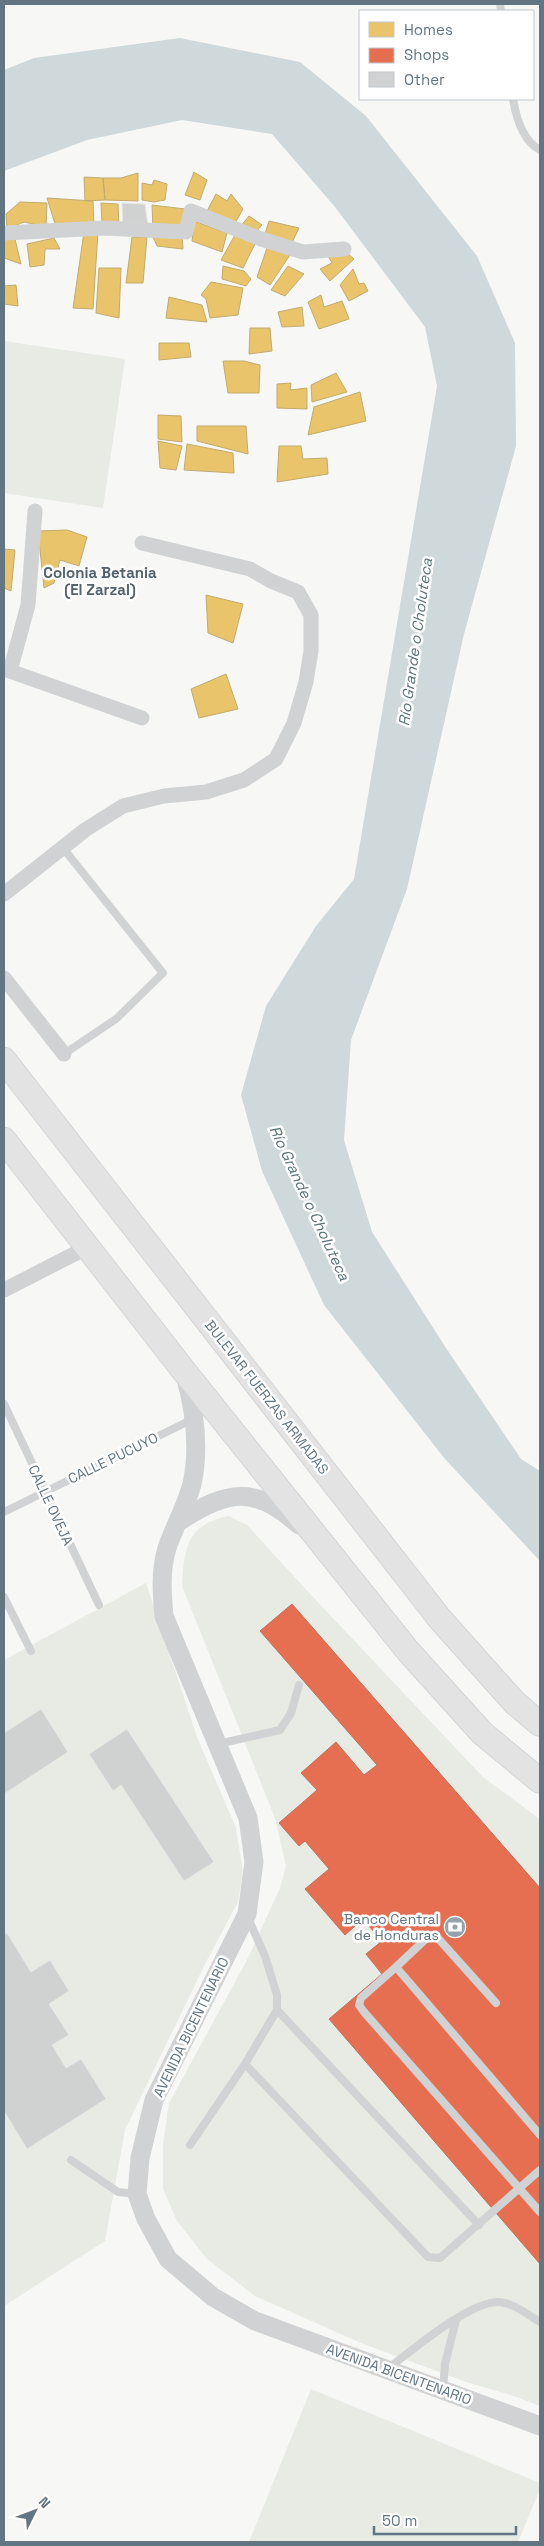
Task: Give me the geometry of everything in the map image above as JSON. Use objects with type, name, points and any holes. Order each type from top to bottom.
[{"type":"highway","name":"BULEVAR FUERZAS ARMADAS","points":[[4,1060],[440,1619],[515,1703],[540,1724]]},
{"type":"highway","points":[[4,1140],[184,1372],[408,1651],[482,1733],[540,1781]]},
{"type":"street","points":[[4,233],[105,228],[186,232],[191,212],[260,239],[303,252],[344,249]]},
{"type":"street","points":[[35,511],[28,605],[7,670],[142,718]]},
{"type":"street","points":[[4,894],[63,848],[123,806],[164,796],[206,792],[244,780],[276,759],[294,723],[306,682],[311,651],[311,615],[298,592],[271,581],[250,569],[142,543]]},
{"type":"street","points":[[4,978],[64,1054]]},
{"type":"street","points":[[4,1290],[88,1247]]},
{"type":"street","name":"AVENIDA BICENTENARIO","points":[[184,1372],[195,1418],[196,1446],[192,1484],[180,1521],[167,1548],[161,1583],[164,1616],[248,1818],[254,1862],[246,1914],[154,2100],[140,2158],[138,2194],[146,2219],[168,2258],[212,2297],[255,2321],[540,2426]]},
{"type":"street","points":[[180,1521],[205,1504],[226,1496],[248,1497],[270,1503],[288,1515],[325,1549]]},
{"type":"lane","points":[[513,100],[516,117],[533,146],[540,150]]},
{"type":"lane","points":[[63,848],[163,973],[116,1018],[64,1054]]},
{"type":"lane","name":"CALLE OVEJA","points":[[4,1404],[99,1605]]},
{"type":"lane","name":"CALLE PUCUYO","points":[[4,1512],[195,1418]]},
{"type":"lane","points":[[4,1597],[31,1651]]},
{"type":"lane","points":[[216,1744],[280,1730],[291,1713],[299,1685]]},
{"type":"lane","points":[[190,2145],[245,2064],[277,2010],[277,1995],[265,1956],[246,1914]]},
{"type":"lane","points":[[496,2003],[436,1936],[430,1935],[360,1998],[359,2005],[540,2212]]},
{"type":"lane","points":[[396,1967],[540,2135]]},
{"type":"lane","points":[[277,2010],[479,2224]]},
{"type":"lane","points":[[245,2064],[428,2257],[440,2258],[521,2189],[540,2170]]},
{"type":"lane","points":[[71,2160],[118,2192],[138,2194]]},
{"type":"lane","points":[[386,2370],[437,2331],[486,2303],[501,2302],[518,2308],[540,2322]]},
{"type":"lane","points":[[443,2390],[445,2364],[456,2320]]},
{"type":"shaded area","points":[[4,341],[125,359],[103,508],[4,493]]},
{"type":"shaded area","points":[[229,1516],[247,1525],[483,1777],[540,1819],[540,2406],[511,2395],[466,2382],[361,2343],[255,2296],[207,2259],[177,2221],[163,2189],[163,2145],[169,2103],[247,1960],[280,1888],[286,1866],[275,1818],[182,1586],[184,1560],[190,1540],[204,1525]]},
{"type":"shaded area","points":[[146,1583],[197,1737],[236,1828],[243,1872],[238,1902],[204,1966],[125,2130],[105,2241],[4,2306],[4,2111],[27,2149],[106,2099],[81,2059],[66,2068],[52,2045],[69,2035],[49,2004],[69,1991],[50,1961],[31,1972],[7,1933],[4,1935],[4,1660]]},
{"type":"shaded area","points":[[311,2389],[540,2483],[540,2489],[518,2542],[249,2542]]},
{"type":"water","name":"Río Grande o Choluteca","points":[[180,38],[300,62],[366,116],[477,256],[515,343],[516,446],[464,634],[407,889],[351,1040],[344,1140],[372,1232],[446,1348],[521,1459],[540,1471],[540,1561],[445,1459],[324,1305],[262,1171],[241,1095],[266,1006],[316,926],[354,879],[437,386],[425,327],[335,207],[272,134],[182,120],[87,140],[4,171],[4,70],[34,58]]},
{"type":"building: Homes","points":[[194,172],[207,180],[200,200],[185,195]]},
{"type":"building: Homes","points":[[138,173],[138,201],[105,200],[103,178],[121,178]]},
{"type":"building: Homes","points":[[84,177],[103,178],[105,200],[85,201]]},
{"type":"building: Homes","points":[[154,180],[167,184],[165,200],[154,202],[142,200],[142,183],[152,185]]},
{"type":"building: Homes","points":[[216,194],[227,201],[231,194],[243,209],[234,225],[206,213]]},
{"type":"building: Homes","points":[[47,198],[93,201],[94,226],[56,227]]},
{"type":"building: Homes","points":[[20,202],[47,203],[46,227],[24,222],[7,229],[6,214]]},
{"type":"building: Homes","points":[[101,203],[118,204],[119,228],[102,223]]},
{"type":"building: Homes","points":[[152,205],[185,209],[184,227],[153,229]]},
{"type":"building: Homes","points":[[249,216],[262,225],[254,234],[240,227]]},
{"type":"building: Homes","points":[[194,221],[227,233],[222,252],[192,241]]},
{"type":"building: Homes","points":[[269,221],[299,228],[290,247],[264,237]]},
{"type":"building: Homes","points":[[84,232],[98,232],[93,309],[73,308]]},
{"type":"building: Homes","points":[[182,234],[183,249],[157,246],[153,237]]},
{"type":"building: Homes","points":[[14,235],[21,264],[4,258],[4,240]]},
{"type":"building: Homes","points":[[235,235],[255,244],[243,268],[221,260]]},
{"type":"building: Homes","points":[[132,237],[147,237],[143,283],[126,283]]},
{"type":"building: Homes","points":[[54,238],[60,249],[45,249],[44,265],[30,267],[27,244]]},
{"type":"building: Homes","points":[[268,245],[292,252],[270,285],[257,277]]},
{"type":"building: Homes","points":[[345,251],[354,259],[330,281],[320,269],[332,263],[328,256]]},
{"type":"building: Homes","points":[[223,266],[244,271],[251,279],[246,286],[222,279]]},
{"type":"building: Homes","points":[[288,266],[304,274],[285,296],[271,290]]},
{"type":"building: Homes","points":[[99,268],[121,268],[119,318],[96,313]]},
{"type":"building: Homes","points":[[353,269],[359,284],[364,283],[368,291],[349,301],[340,285]]},
{"type":"building: Homes","points":[[211,282],[243,288],[238,315],[210,318],[206,299],[201,295]]},
{"type":"building: Homes","points":[[16,285],[18,306],[4,304],[4,286]]},
{"type":"building: Homes","points":[[321,295],[324,307],[342,301],[349,319],[319,329],[308,302]]},
{"type":"building: Homes","points":[[169,297],[202,305],[207,322],[166,318]]},
{"type":"building: Homes","points":[[302,307],[304,326],[282,327],[278,312]]},
{"type":"building: Homes","points":[[250,328],[270,328],[272,351],[249,354]]},
{"type":"building: Homes","points":[[159,343],[189,343],[191,357],[159,360]]},
{"type":"building: Homes","points":[[223,361],[244,361],[260,365],[259,393],[228,393]]},
{"type":"building: Homes","points":[[336,373],[347,392],[312,402],[311,385]]},
{"type":"building: Homes","points":[[291,383],[290,390],[307,388],[307,409],[277,408],[277,384]]},
{"type":"building: Homes","points":[[360,392],[366,421],[308,435],[314,407]]},
{"type":"building: Homes","points":[[158,415],[181,416],[182,442],[158,439]]},
{"type":"building: Homes","points":[[197,426],[246,426],[248,454],[197,441]]},
{"type":"building: Homes","points":[[158,441],[182,446],[176,470],[160,468]]},
{"type":"building: Homes","points":[[187,444],[233,453],[234,473],[184,470]]},
{"type":"building: Homes","points":[[279,446],[301,446],[303,459],[327,458],[328,474],[277,482]]},
{"type":"building: Homes","points":[[67,530],[87,537],[79,566],[60,560],[54,583],[44,588],[38,531]]},
{"type":"building: Homes","points":[[4,549],[15,550],[11,591],[4,588]]},
{"type":"building: Homes","points":[[206,595],[243,604],[233,643],[208,633]]},
{"type":"building: Homes","points":[[226,674],[238,709],[199,718],[191,689]]},
{"type":"building: Shops","name":"Banco Central de Honduras","points":[[292,1604],[540,1888],[540,2264],[329,2019],[382,1974],[366,1954],[382,1941],[363,1919],[345,1935],[305,1889],[329,1869],[305,1841],[299,1846],[279,1823],[317,1790],[301,1773],[336,1742],[364,1775],[377,1765],[260,1631]]},
{"type":"building: Other","points":[[122,203],[145,204],[148,226],[123,226]]},
{"type":"building: Other","points":[[41,1709],[68,1752],[4,1794],[4,1733]]},
{"type":"building: Other","points":[[127,1729],[214,1862],[184,1881],[121,1785],[113,1791],[89,1754]]},
{"type":"building: Other","points":[[7,1933],[31,1972],[50,1960],[69,1991],[49,2004],[69,2035],[52,2045],[66,2068],[81,2059],[106,2099],[27,2149],[4,2111],[4,1935]]},
{"type":"place","name":"Banco Central de Honduras","points":[[455,1927]]},
{"type":"district","name":"Colonia Betania (El Zarzal)","points":[[100,580]]}]
